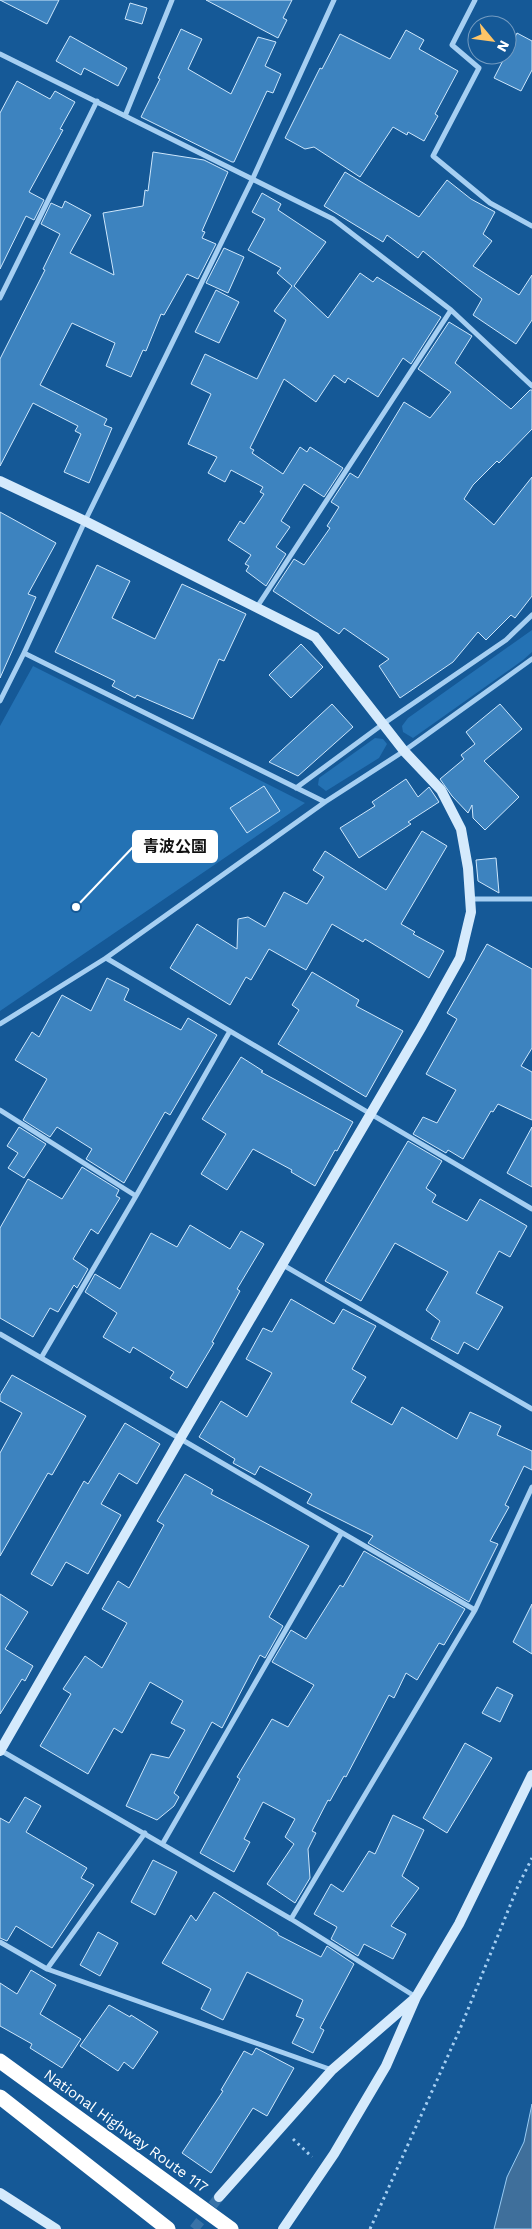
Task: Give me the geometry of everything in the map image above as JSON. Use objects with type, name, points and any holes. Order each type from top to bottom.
[{"type":"highway","name":"National Highway Route 117","points":[[0,2061],[231,2229]]},
{"type":"highway","points":[[0,2098],[168,2229]]},
{"type":"street","points":[[125,116],[172,0]]},
{"type":"street","points":[[0,701],[85,521],[252,178],[334,0]]},
{"type":"street","points":[[475,0],[452,45],[479,68],[433,156],[490,203],[532,226]]},
{"type":"street","points":[[0,54],[333,219],[451,310],[532,386]]},
{"type":"street","points":[[0,298],[97,102]]},
{"type":"street","points":[[257,607],[451,310]]},
{"type":"street","points":[[0,481],[85,521],[315,637],[404,751],[441,790],[461,829],[468,868],[472,912],[460,958],[0,1750],[163,1843],[291,1919],[416,1997]]},
{"type":"street","points":[[296,788],[383,724],[506,640],[532,615]]},
{"type":"street","points":[[24,653],[325,802]]},
{"type":"street","points":[[0,1024],[106,958],[325,802],[404,751],[532,659]]},
{"type":"street","points":[[470,899],[532,898]]},
{"type":"street","points":[[106,958],[532,1209]]},
{"type":"street","points":[[41,1358],[230,1031]]},
{"type":"street","points":[[0,1110],[136,1196]]},
{"type":"street","points":[[283,1265],[532,1409]]},
{"type":"street","points":[[0,1334],[341,1534],[475,1610]]},
{"type":"street","points":[[291,1919],[475,1610],[532,1487]]},
{"type":"street","points":[[163,1843],[341,1534]]},
{"type":"street","points":[[283,2229],[334,2154],[386,2066],[416,1997],[459,1924],[532,1775]]},
{"type":"street","points":[[48,1969],[145,1833]]},
{"type":"street","points":[[0,1942],[48,1969],[332,2070]]},
{"type":"street","points":[[219,2197],[332,2070],[416,1997]]},
{"type":"street","points":[[0,2193],[56,2229]]},
{"type":"path","points":[[370,2229],[460,2030],[518,1886],[532,1858]]},
{"type":"path","points":[[293,2140],[312,2157]]},
{"type":"shaded area","points":[[532,630],[532,652],[523,660],[413,738],[403,732],[402,726],[408,718]]},
{"type":"shaded area","points":[[33,666],[305,803],[0,1011],[0,726]]},
{"type":"shaded area","points":[[375,738],[383,739],[387,744],[379,758],[326,791],[318,785],[319,778]]},
{"type":"shaded area","points":[[532,2104],[532,2229],[494,2229],[507,2177],[524,2142]]},
{"type":"building","points":[[0,0],[59,0],[47,24]]},
{"type":"building","points":[[206,0],[292,0],[283,18],[287,20],[278,38]]},
{"type":"building","points":[[130,3],[147,8],[142,24],[125,19]]},
{"type":"building","points":[[181,29],[202,39],[188,69],[231,94],[258,37],[276,42],[265,66],[281,74],[273,93],[267,91],[234,162],[141,117],[160,79],[158,78]]},
{"type":"building","points":[[406,30],[424,40],[419,49],[458,71],[435,114],[438,116],[424,141],[408,132],[407,135],[393,127],[360,177],[314,147],[305,149],[285,138],[320,68],[322,69],[340,34],[390,59]]},
{"type":"building","points":[[517,33],[532,41],[532,70],[521,91],[494,78],[501,65],[517,65]]},
{"type":"building","points":[[70,36],[127,68],[118,86],[84,68],[81,75],[56,61]]},
{"type":"building","points":[[17,81],[50,99],[55,91],[75,102],[60,129],[63,130],[29,192],[44,200],[34,220],[26,216],[0,269],[0,113]]},
{"type":"building","points":[[153,152],[204,160],[228,172],[202,231],[205,232],[202,238],[216,244],[198,279],[187,274],[164,315],[161,314],[146,351],[143,350],[131,377],[106,366],[115,343],[72,323],[40,385],[107,419],[104,425],[112,428],[89,483],[64,472],[81,434],[75,431],[78,426],[33,403],[0,466],[0,359],[45,270],[43,269],[60,234],[41,224],[51,203],[62,208],[65,201],[91,215],[70,253],[114,275],[103,213],[143,206],[145,190],[148,191]]},
{"type":"building","points":[[345,172],[419,217],[447,180],[471,199],[495,212],[483,234],[492,241],[473,266],[519,295],[532,275],[532,320],[516,344],[473,315],[482,299],[423,251],[418,258],[387,235],[383,242],[324,206]]},
{"type":"building","points":[[262,193],[281,204],[278,210],[326,242],[294,286],[328,318],[360,273],[373,282],[377,277],[441,317],[411,364],[403,358],[378,397],[348,378],[345,383],[334,375],[316,402],[284,379],[250,448],[254,450],[252,453],[283,474],[300,447],[307,452],[310,447],[343,468],[324,497],[304,484],[281,521],[290,527],[276,547],[286,554],[266,586],[246,571],[249,566],[245,564],[251,555],[228,540],[240,521],[244,524],[264,494],[260,492],[263,487],[231,470],[225,482],[208,473],[217,457],[188,444],[211,394],[191,384],[205,354],[257,379],[286,320],[274,311],[292,286],[277,273],[281,268],[248,250],[265,219],[252,212]]},
{"type":"building","points":[[224,248],[244,257],[228,293],[206,283]]},
{"type":"building","points":[[216,290],[239,302],[219,343],[195,332]]},
{"type":"building","points":[[449,322],[472,336],[455,363],[511,409],[532,390],[532,429],[499,463],[497,461],[473,485],[464,499],[494,525],[532,477],[532,596],[515,618],[511,615],[486,640],[478,632],[453,662],[400,698],[379,666],[389,659],[344,628],[339,634],[273,591],[294,559],[304,565],[330,528],[327,526],[339,507],[331,502],[350,473],[358,478],[404,402],[430,418],[451,392],[418,369]]},
{"type":"building","points":[[0,512],[56,543],[28,594],[36,597],[0,678]]},
{"type":"building","points":[[97,565],[130,581],[112,618],[155,639],[182,584],[246,614],[224,661],[219,659],[193,719],[137,695],[135,698],[112,686],[115,681],[55,652]]},
{"type":"building","points":[[301,644],[323,667],[291,698],[269,675]]},
{"type":"building","points":[[332,704],[353,727],[298,776],[269,762]]},
{"type":"building","points":[[500,704],[522,729],[484,761],[519,797],[485,830],[473,818],[472,805],[468,813],[452,796],[440,779],[464,759],[461,755],[475,744],[466,732]]},
{"type":"building","points":[[406,779],[418,797],[429,787],[439,802],[408,822],[411,824],[359,858],[340,828],[375,806],[372,802]]},
{"type":"building","points":[[264,786],[280,811],[247,833],[230,808]]},
{"type":"building","points":[[422,831],[447,846],[401,924],[415,932],[413,934],[444,951],[429,978],[365,939],[363,942],[332,924],[306,970],[269,949],[251,980],[246,977],[230,1005],[170,968],[197,924],[237,949],[238,919],[248,917],[265,927],[284,892],[307,904],[324,877],[313,870],[325,851],[386,890]]},
{"type":"building","points":[[496,858],[499,893],[478,881],[476,860]]},
{"type":"building","points":[[487,944],[532,969],[532,1048],[521,1066],[532,1072],[532,1120],[498,1104],[493,1112],[491,1111],[463,1159],[448,1150],[446,1153],[413,1134],[423,1117],[437,1123],[456,1090],[426,1074],[457,1019],[447,1013]]},
{"type":"building","points":[[312,972],[359,1000],[356,1006],[403,1031],[366,1097],[278,1044],[299,1010],[292,1005]]},
{"type":"building","points":[[107,978],[129,989],[124,1000],[181,1030],[188,1018],[217,1035],[170,1115],[165,1112],[124,1183],[86,1159],[92,1149],[57,1127],[50,1137],[23,1120],[47,1079],[15,1060],[32,1032],[39,1037],[62,995],[91,1011]]},
{"type":"building","points":[[241,1057],[263,1071],[261,1072],[353,1122],[315,1186],[291,1172],[292,1170],[253,1149],[227,1190],[201,1174],[226,1134],[202,1119]]},
{"type":"building","points":[[19,1127],[46,1144],[24,1178],[8,1168],[18,1153],[7,1146]]},
{"type":"building","points":[[532,1127],[532,1187],[507,1173]]},
{"type":"building","points":[[408,1141],[442,1161],[426,1188],[436,1195],[432,1202],[467,1221],[480,1199],[527,1226],[510,1257],[499,1251],[476,1293],[503,1307],[478,1350],[464,1342],[458,1354],[431,1339],[440,1321],[426,1310],[448,1272],[395,1243],[361,1301],[325,1281]]},
{"type":"building","points":[[82,1167],[119,1190],[116,1196],[120,1198],[98,1234],[91,1229],[73,1259],[88,1269],[77,1288],[74,1285],[58,1312],[50,1308],[33,1337],[0,1318],[0,1228],[28,1179],[62,1199]]},
{"type":"building","points":[[190,1225],[230,1249],[241,1231],[264,1244],[237,1289],[240,1291],[212,1342],[214,1343],[187,1388],[170,1378],[174,1372],[133,1347],[130,1353],[103,1337],[117,1313],[85,1292],[95,1274],[120,1289],[151,1233],[177,1247]]},
{"type":"building","points":[[291,1299],[334,1324],[343,1309],[376,1326],[352,1369],[366,1377],[351,1402],[392,1425],[402,1407],[457,1439],[470,1412],[501,1426],[497,1435],[532,1451],[532,1470],[524,1466],[505,1505],[509,1507],[490,1541],[498,1544],[469,1602],[368,1543],[373,1536],[307,1503],[312,1494],[260,1466],[255,1475],[233,1463],[235,1459],[199,1437],[221,1401],[247,1417],[272,1373],[246,1359],[263,1328],[272,1332]]},
{"type":"building","points":[[12,1375],[86,1416],[52,1475],[48,1473],[0,1556],[0,1453],[22,1413],[0,1401],[0,1395]]},
{"type":"building","points":[[125,1423],[160,1444],[137,1484],[119,1473],[101,1504],[121,1515],[88,1574],[66,1562],[52,1586],[31,1574],[84,1481],[88,1484]]},
{"type":"building","points":[[185,1474],[213,1490],[211,1494],[309,1546],[269,1617],[283,1626],[265,1658],[260,1655],[222,1728],[212,1722],[174,1793],[179,1797],[174,1806],[157,1820],[126,1806],[151,1754],[169,1758],[185,1730],[171,1723],[183,1701],[150,1682],[122,1733],[114,1728],[88,1774],[40,1746],[71,1694],[63,1689],[85,1656],[102,1668],[127,1623],[102,1609],[118,1581],[129,1588],[164,1525],[157,1521]]},
{"type":"building","points":[[364,1551],[465,1609],[444,1645],[439,1643],[417,1680],[406,1673],[394,1698],[389,1695],[346,1777],[344,1776],[330,1801],[328,1800],[312,1831],[316,1833],[308,1849],[310,1878],[295,1903],[267,1884],[294,1844],[285,1837],[295,1819],[263,1802],[244,1839],[250,1842],[234,1872],[200,1853],[240,1779],[237,1777],[272,1719],[288,1727],[314,1685],[272,1662],[291,1630],[306,1639],[340,1585],[343,1587]]},
{"type":"building","points":[[0,1594],[28,1612],[5,1649],[33,1666],[25,1681],[22,1679],[0,1714]]},
{"type":"building","points":[[532,1604],[532,1654],[513,1642]]},
{"type":"building","points":[[497,1687],[513,1695],[500,1722],[482,1713]]},
{"type":"building","points":[[465,1743],[492,1758],[447,1833],[423,1818]]},
{"type":"building","points":[[25,1797],[41,1806],[26,1832],[87,1868],[81,1878],[94,1885],[52,1948],[16,1926],[7,1941],[0,1938],[0,1818],[9,1823]]},
{"type":"building","points":[[393,1815],[424,1830],[402,1876],[419,1888],[391,1926],[406,1934],[393,1959],[364,1944],[358,1956],[331,1939],[337,1927],[314,1914],[331,1884],[343,1892],[369,1851],[375,1854]]},
{"type":"building","points":[[153,1860],[177,1872],[155,1915],[131,1902]]},
{"type":"building","points":[[214,1892],[278,1933],[278,1935],[321,1957],[327,1946],[354,1964],[320,2028],[324,2030],[313,2053],[292,2043],[304,2019],[296,2016],[303,2000],[247,1972],[223,2020],[201,2009],[211,1989],[162,1963],[191,1915],[196,1921]]},
{"type":"building","points":[[98,1932],[118,1943],[100,1976],[80,1965]]},
{"type":"building","points":[[31,1970],[56,1985],[40,2014],[81,2039],[62,2068],[30,2048],[32,2044],[0,2026],[0,1983],[17,1994]]},
{"type":"building","points":[[109,2005],[130,2017],[131,2015],[158,2032],[133,2069],[124,2062],[118,2071],[80,2046]]},
{"type":"building","points":[[256,2048],[294,2068],[267,2116],[253,2108],[211,2173],[182,2153],[223,2091],[221,2090],[244,2051],[252,2055]]},
{"type":"tunnel","points":[[194,2229],[219,2197]]},
{"type":"place","name":"青波公園","points":[[76,907]]}]
